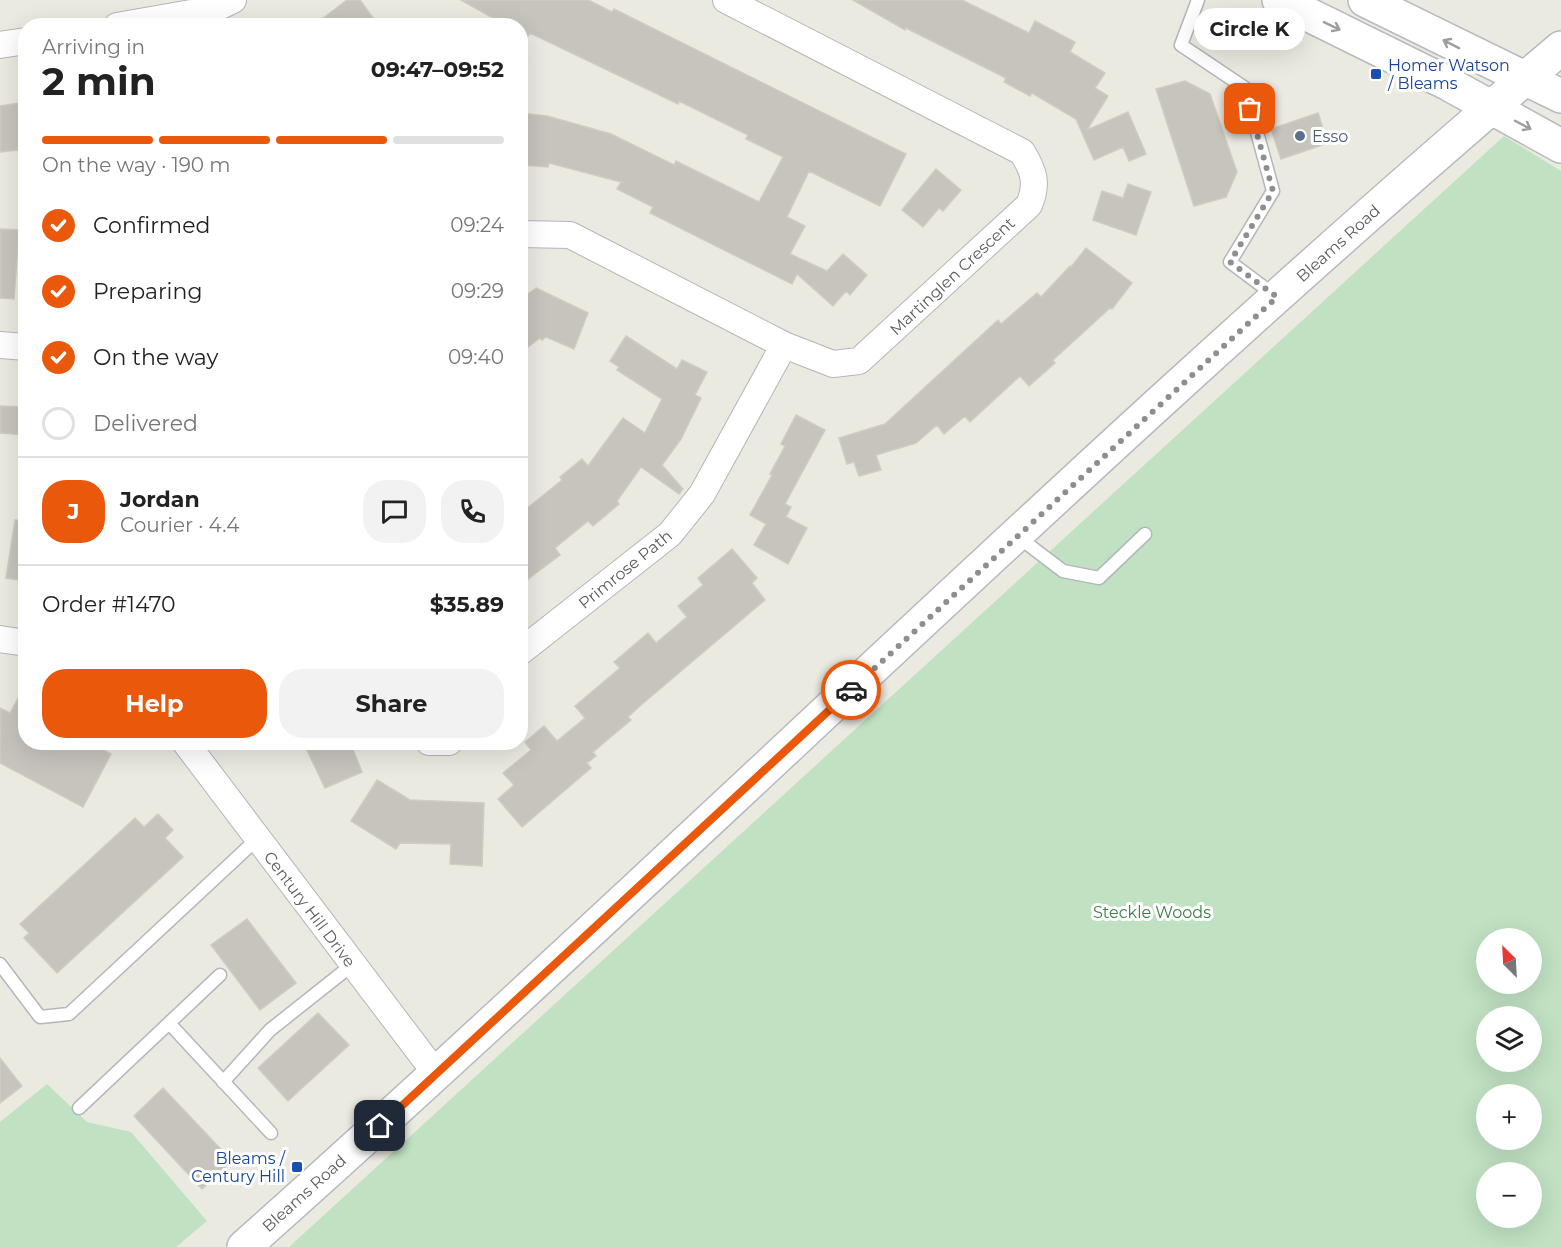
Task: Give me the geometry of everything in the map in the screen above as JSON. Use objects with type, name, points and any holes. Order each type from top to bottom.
[{"type":"main road","points":[[1279,0],[1447,83],[1561,146]]},
{"type":"main road","points":[[1365,0],[1561,96]]},
{"type":"main road","name":"Bleams Road","points":[[244,1247],[437,1076],[1016,535],[1277,297],[1561,48]]},
{"type":"street","points":[[163,18],[214,9],[233,0]]},
{"type":"street","name":"Martinglen Crescent","points":[[528,234],[570,235],[784,345],[833,364],[859,361],[1029,205],[1034,193],[1035,180],[1031,166],[1022,152],[726,0]]},
{"type":"street","points":[[0,45],[18,42]]},
{"type":"street","points":[[0,345],[18,346]]},
{"type":"street","name":"Primrose Path","points":[[528,646],[670,534],[702,494],[784,345]]},
{"type":"street","points":[[0,639],[18,642]]},
{"type":"street","name":"Century Hill Drive","points":[[191,750],[437,1076]]},
{"type":"lane","points":[[1198,0],[1181,45],[1245,88],[1273,191],[1230,262],[1277,297]]},
{"type":"lane","points":[[1016,535],[1063,570],[1099,578],[1145,534]]},
{"type":"lane","points":[[0,964],[40,1017],[69,1014],[257,839]]},
{"type":"lane","points":[[223,1082],[270,1030],[352,965]]},
{"type":"lane","points":[[79,1108],[220,975]]},
{"type":"lane","points":[[169,1023],[271,1133]]},
{"type":"green space","name":"Steckle Woods","points":[[1504,136],[1561,171],[1561,1247],[289,1247]]},
{"type":"green space","points":[[47,1084],[87,1122],[131,1132],[207,1221],[176,1247],[0,1247],[0,1122]]},
{"type":"building","points":[[347,0],[360,0],[373,18],[323,18]]},
{"type":"building","points":[[461,0],[588,0],[612,12],[614,9],[906,154],[880,206],[809,171],[787,217],[805,226],[790,254],[827,271],[843,254],[867,275],[850,295],[846,291],[833,306],[797,274],[792,284],[650,213],[653,207],[617,189],[621,182],[549,163],[548,167],[528,165],[528,114],[547,116],[611,134],[674,165],[676,161],[759,202],[783,157],[746,139],[748,135],[679,101],[678,104],[530,33],[528,36],[528,18],[493,18]]},
{"type":"building","points":[[853,0],[962,0],[1029,33],[1035,21],[1075,42],[1070,52],[1105,73],[1095,88],[1108,96],[1087,130],[1128,112],[1146,154],[1129,161],[1123,147],[1094,160],[1076,119],[1032,93],[1030,96],[1004,82],[1006,78],[906,28],[905,30]]},
{"type":"building","points":[[1185,81],[1210,94],[1237,172],[1226,197],[1194,206],[1156,89]]},
{"type":"building","points":[[18,103],[18,150],[0,152],[0,106]]},
{"type":"building","name":"Esso","points":[[1318,113],[1328,143],[1281,159],[1271,129]]},
{"type":"building","points":[[936,169],[961,190],[943,211],[939,208],[923,227],[902,210]]},
{"type":"building","points":[[1128,184],[1151,192],[1136,235],[1093,220],[1102,191],[1123,198]]},
{"type":"building","points":[[0,229],[18,230],[14,299],[0,298]]},
{"type":"building","points":[[1086,248],[1132,283],[1112,309],[1110,308],[1053,360],[1055,363],[1029,386],[1020,376],[970,422],[965,416],[944,434],[937,425],[916,443],[876,455],[881,470],[859,476],[854,462],[847,464],[839,438],[885,424],[998,320],[1001,324],[1037,293],[1041,297],[1071,267]]},
{"type":"building","points":[[536,288],[588,313],[574,349],[546,337],[542,340],[540,338],[528,347],[528,294]]},
{"type":"building","points":[[626,336],[677,369],[682,360],[707,372],[695,395],[701,398],[681,439],[662,465],[683,489],[679,494],[641,467],[617,501],[619,504],[593,526],[588,521],[555,548],[560,555],[528,579],[528,508],[562,480],[560,477],[582,459],[588,466],[623,418],[645,433],[662,399],[617,370],[619,367],[610,361]]},
{"type":"building","points":[[0,406],[18,407],[18,434],[0,433]]},
{"type":"building","points":[[796,415],[825,430],[785,504],[791,507],[786,517],[807,528],[788,564],[754,545],[766,524],[750,515],[772,475],[770,474],[785,446],[781,444]]},
{"type":"building","points":[[15,520],[18,520],[18,580],[6,578]]},
{"type":"building","points":[[732,549],[757,578],[752,583],[765,600],[628,717],[631,720],[593,752],[596,756],[587,763],[591,768],[522,827],[498,799],[514,785],[503,773],[531,750],[528,739],[544,726],[557,741],[585,718],[575,706],[620,668],[614,662],[648,633],[656,643],[687,617],[678,606],[703,585],[698,578]]},
{"type":"building","points":[[18,698],[18,750],[104,750],[111,754],[83,807],[0,763],[0,708],[10,713]]},
{"type":"building","points":[[307,750],[353,750],[362,772],[325,788]]},
{"type":"building","points":[[377,780],[410,800],[484,803],[482,866],[450,864],[451,844],[400,843],[396,849],[351,821]]},
{"type":"building","points":[[158,814],[173,830],[165,838],[183,857],[57,973],[24,938],[29,933],[20,924],[135,818],[144,827]]},
{"type":"building","points":[[247,919],[296,983],[260,1010],[211,945]]},
{"type":"building","points":[[318,1013],[349,1045],[288,1101],[258,1068]]},
{"type":"building","points":[[0,1058],[22,1086],[0,1103]]},
{"type":"building","points":[[163,1088],[232,1161],[202,1189],[134,1116]]},
{"type":"way so far","points":[[851,690],[1016,535],[1277,297],[1230,262],[1273,191],[1250,109]]},
{"type":"place","name":"Homer Watson / Bleams","points":[[1376,74]]},
{"type":"place","name":"Circle K","points":[[1250,109]]},
{"type":"place","name":"Esso","points":[[1300,136]]},
{"type":"place","name":"Bleams / Century Hill","points":[[297,1167]]},
{"type":"route","points":[[380,1126],[851,690]]}]
